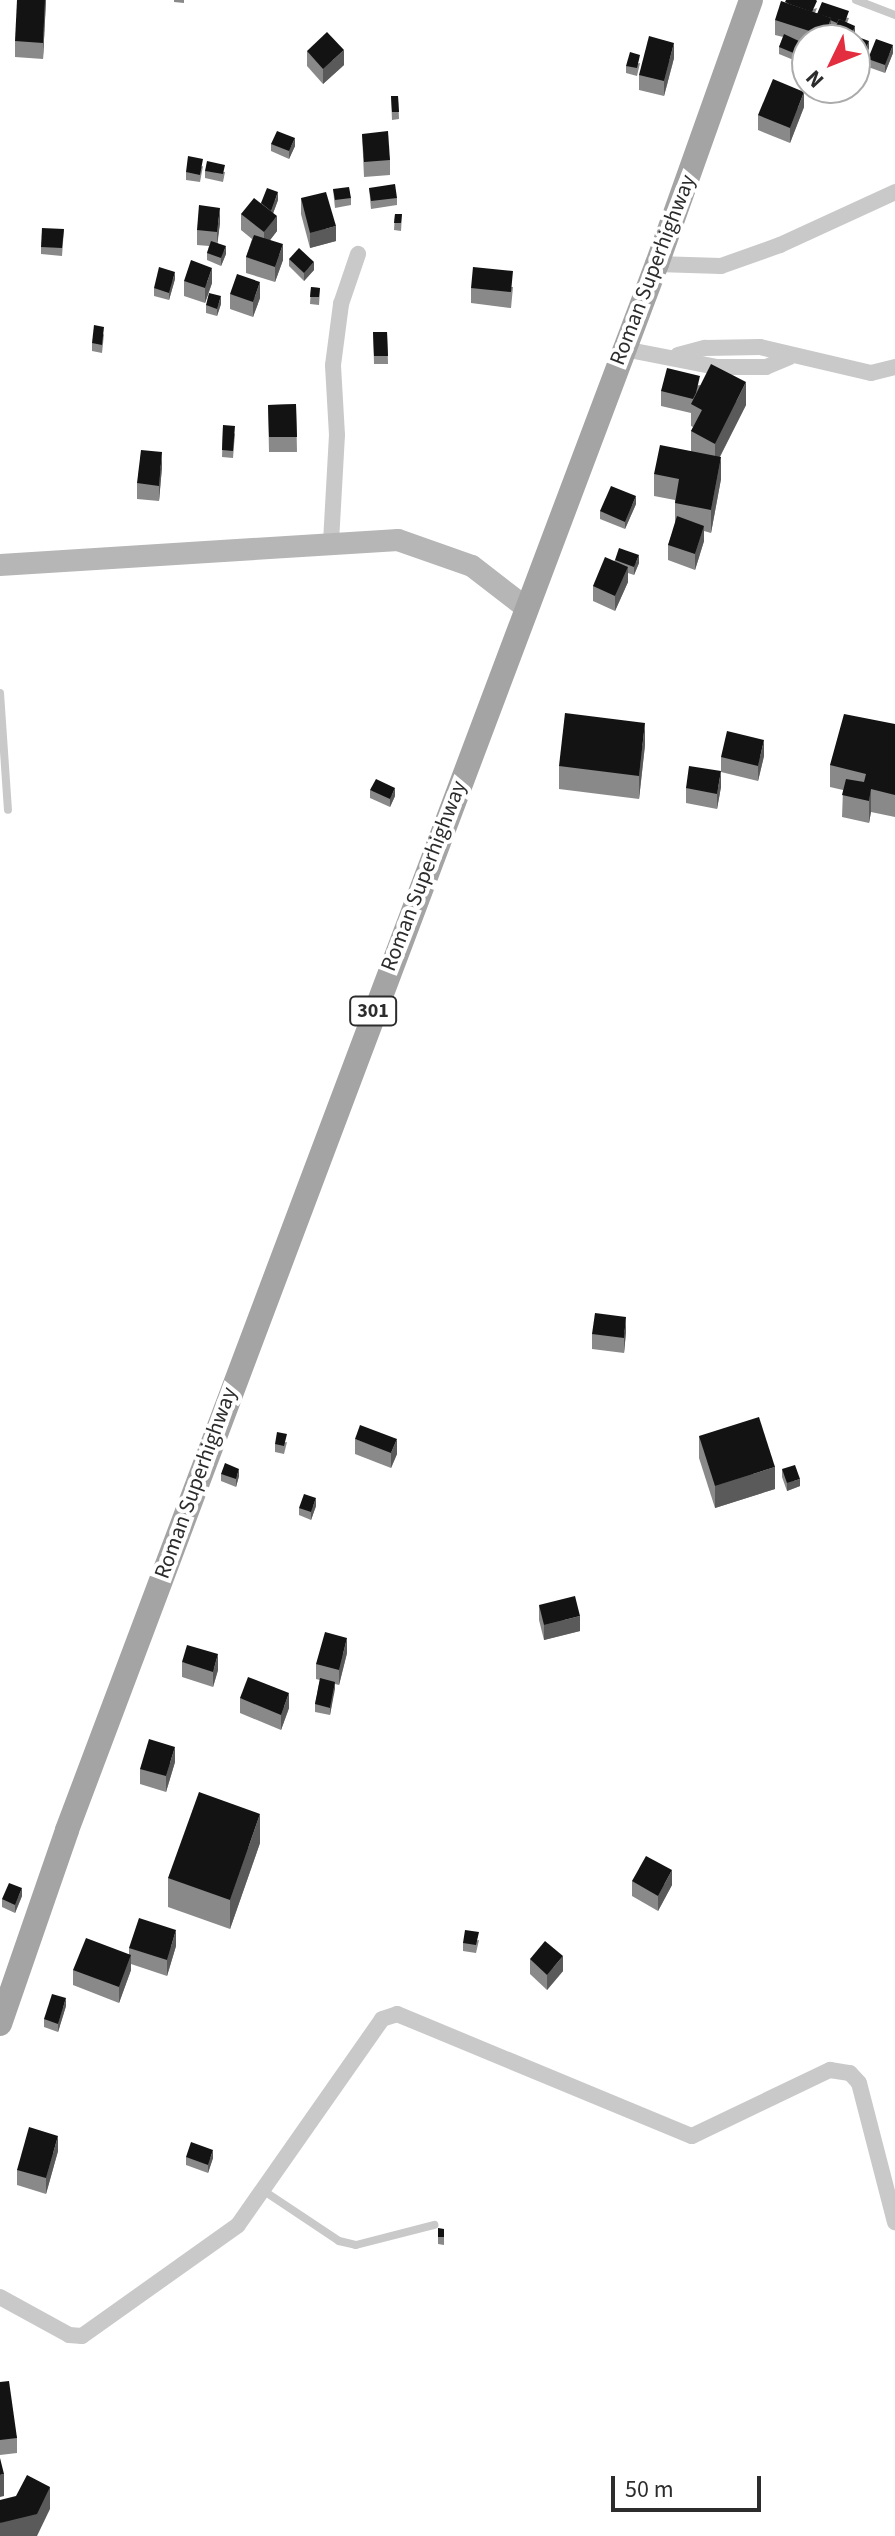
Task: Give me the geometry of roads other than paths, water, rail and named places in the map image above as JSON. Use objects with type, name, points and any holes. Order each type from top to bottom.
[{"type":"main road","name":"Roman Superhighway","points":[[0,2024],[67,1830],[525,607],[657,264],[751,0]]},
{"type":"street","points":[[657,264],[721,266],[780,245],[895,192]]},
{"type":"street","points":[[331,542],[337,435],[333,365],[341,304],[358,254]]},
{"type":"street","points":[[624,349],[678,355],[705,348],[760,347],[790,357],[871,373],[895,367]]},
{"type":"street","points":[[0,565],[398,540],[444,553],[472,566],[525,607]]},
{"type":"street","points":[[0,2297],[69,2335],[82,2336],[238,2225],[382,2019],[397,2014],[692,2136],[830,2070],[850,2073],[859,2083],[895,2222]]},
{"type":"lane","points":[[856,0],[895,15]]},
{"type":"lane","points":[[0,693],[8,810]]},
{"type":"lane","points":[[264,2191],[339,2241],[356,2245],[434,2225]]}]
